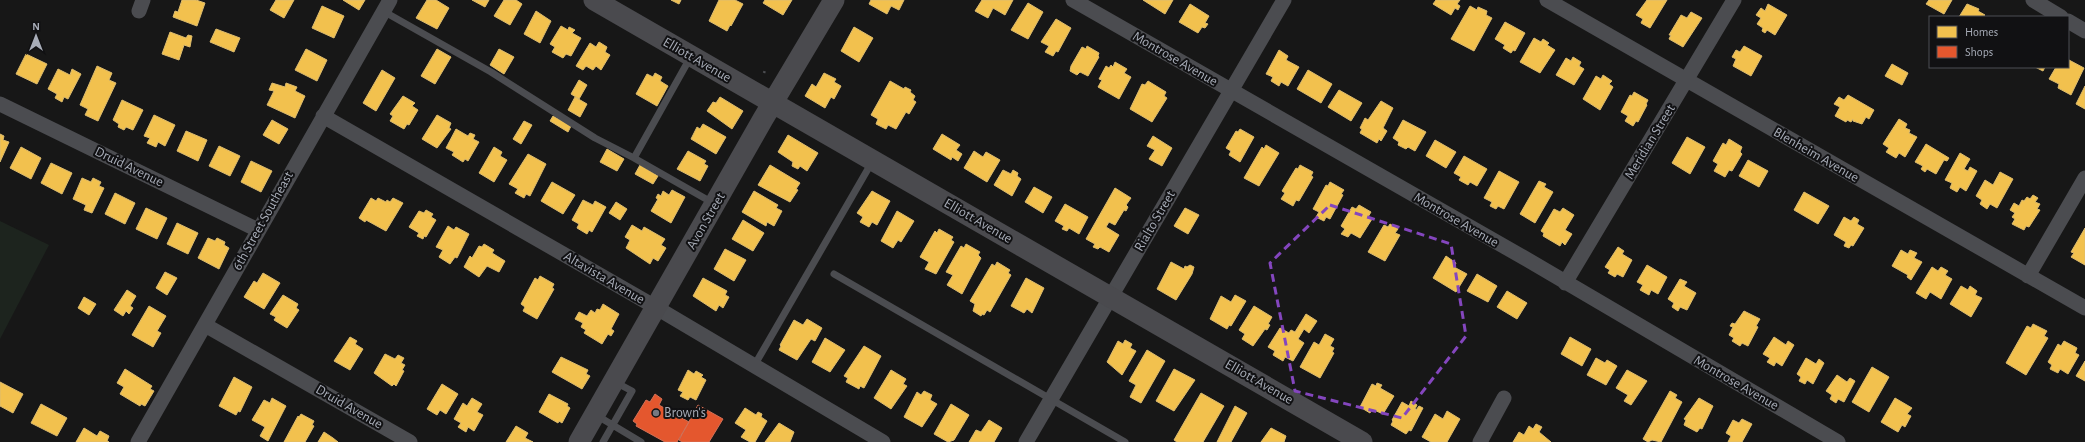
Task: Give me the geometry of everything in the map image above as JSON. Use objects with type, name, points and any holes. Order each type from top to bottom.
[{"type":"street","name":"Elliott Avenue","points":[[594,0],[1362,442]]},
{"type":"street","name":"Avon Street","points":[[579,442],[834,0]]},
{"type":"street","name":"Montrose Avenue","points":[[1073,0],[1838,442]]},
{"type":"street","name":"Rialto Street","points":[[1026,442],[1284,0]]},
{"type":"street","name":"Blenheim Avenue","points":[[1547,0],[2085,308]]},
{"type":"street","name":"Meridian Street","points":[[1565,283],[1734,0]]},
{"type":"street","points":[[2033,0],[2060,16]]},
{"type":"street","name":"6th Street Southeast","points":[[138,442],[387,6]]},
{"type":"street","points":[[2069,22],[2085,31]]},
{"type":"street","name":"Druid Avenue","points":[[0,104],[258,230]]},
{"type":"street","name":"Altavista Avenue","points":[[323,116],[656,308],[884,442]]},
{"type":"street","points":[[2028,276],[2085,178]]},
{"type":"street","name":"Druid Avenue","points":[[204,325],[410,442]]},
{"type":"street","points":[[1480,442],[1504,398]]},
{"type":"lane","points":[[387,6],[595,138],[634,158],[716,205]]},
{"type":"lane","points":[[634,158],[692,56]]},
{"type":"lane","points":[[754,366],[872,161]]},
{"type":"lane","points":[[834,274],[1125,442]]},
{"type":"lane","points":[[603,442],[632,391],[614,382]]},
{"type":"lane","points":[[595,415],[641,442]]},
{"type":"highlighted area","points":[[1330,205],[1451,244],[1466,336],[1402,418],[1295,391],[1270,263]]},
{"type":"shaded area","points":[[0,221],[49,245],[0,339]]},
{"type":"building: Homes","points":[[182,0],[196,0],[205,3],[197,26],[173,17],[175,11],[178,12]]},
{"type":"building: Homes","points":[[276,0],[294,0],[284,18],[270,10]]},
{"type":"building: Homes","points":[[343,0],[365,0],[359,10]]},
{"type":"building: Homes","points":[[427,0],[436,0],[449,8],[437,29],[416,18]]},
{"type":"building: Homes","points":[[472,0],[489,0],[485,7]]},
{"type":"building: Homes","points":[[504,0],[516,0],[522,4],[510,25],[494,16]]},
{"type":"building: Homes","points":[[671,0],[681,0],[679,4]]},
{"type":"building: Homes","points":[[719,0],[735,0],[743,4],[727,31],[709,21]]},
{"type":"building: Homes","points":[[765,0],[792,0],[783,15],[763,3]]},
{"type":"building: Homes","points":[[871,0],[904,0],[899,10],[891,6],[887,14],[869,4]]},
{"type":"building: Homes","points":[[982,0],[1013,0],[1005,15],[993,8],[988,18],[975,11]]},
{"type":"building: Homes","points":[[1143,0],[1173,0],[1165,14]]},
{"type":"building: Homes","points":[[1436,0],[1460,0],[1457,4],[1460,6],[1458,10],[1455,8],[1451,15],[1433,4]]},
{"type":"building: Homes","points":[[1647,0],[1667,0],[1650,28],[1641,23],[1643,19],[1636,15]]},
{"type":"building: Homes","points":[[1929,0],[1952,0],[1944,14],[1926,4]]},
{"type":"building: Homes","points":[[1028,3],[1043,12],[1028,39],[1011,30]]},
{"type":"building: Homes","points":[[1190,4],[1209,16],[1205,23],[1208,24],[1205,28],[1202,27],[1198,33],[1179,22]]},
{"type":"building: Homes","points":[[1768,4],[1787,15],[1775,35],[1767,30],[1765,33],[1762,31],[1763,28],[1757,24],[1761,18],[1756,15],[1761,8],[1765,11]]},
{"type":"building: Homes","points":[[1967,4],[1979,9],[1978,11],[1985,15],[1984,16],[1960,16]]},
{"type":"building: Homes","points":[[322,6],[344,16],[334,38],[312,28]]},
{"type":"building: Homes","points":[[1470,6],[1477,10],[1478,7],[1487,11],[1486,15],[1492,18],[1474,51],[1451,39]]},
{"type":"building: Homes","points":[[536,11],[551,21],[540,43],[524,34]]},
{"type":"building: Homes","points":[[1691,12],[1702,18],[1683,47],[1669,39],[1671,35],[1669,35],[1681,15],[1687,18]]},
{"type":"building: Homes","points":[[1056,19],[1071,28],[1058,52],[1056,51],[1053,56],[1045,52],[1049,46],[1041,42]]},
{"type":"building: Homes","points":[[1505,22],[1525,33],[1515,51],[1513,50],[1511,53],[1503,48],[1505,45],[1495,39]]},
{"type":"building: Homes","points":[[561,26],[568,30],[569,27],[575,30],[572,33],[581,38],[571,56],[566,54],[563,58],[552,52],[555,47],[550,44]]},
{"type":"building: Homes","points":[[854,27],[873,38],[859,62],[841,51]]},
{"type":"building: Homes","points":[[216,29],[240,38],[234,52],[210,42]]},
{"type":"building: Homes","points":[[170,32],[186,38],[188,35],[192,36],[190,47],[184,45],[179,60],[162,54]]},
{"type":"building: Homes","points":[[1534,38],[1541,42],[1543,39],[1549,43],[1547,45],[1555,50],[1540,73],[1520,62]]},
{"type":"building: Homes","points":[[599,42],[607,47],[605,52],[610,55],[601,70],[596,66],[593,70],[586,66],[583,70],[576,66],[590,43],[596,47]]},
{"type":"building: Homes","points":[[1087,46],[1099,53],[1099,57],[1088,76],[1080,72],[1077,75],[1070,71],[1071,66],[1082,47],[1086,49]]},
{"type":"building: Homes","points":[[1744,46],[1762,56],[1751,76],[1733,66],[1736,59],[1732,57],[1736,50],[1740,52]]},
{"type":"building: Homes","points":[[306,49],[327,60],[317,81],[295,70]]},
{"type":"building: Homes","points":[[437,49],[451,57],[435,84],[421,76]]},
{"type":"building: Homes","points":[[499,49],[514,57],[504,74],[490,65]]},
{"type":"building: Homes","points":[[1279,50],[1288,56],[1286,60],[1299,67],[1288,86],[1281,82],[1279,86],[1271,81],[1273,77],[1266,74]]},
{"type":"building: Homes","points":[[26,54],[47,64],[37,84],[16,74]]},
{"type":"building: Homes","points":[[1573,57],[1581,62],[1579,66],[1584,69],[1574,85],[1556,75],[1566,58],[1571,61]]},
{"type":"building: Homes","points":[[2069,60],[2084,68],[2071,95],[2058,88],[2059,84],[2049,79],[2055,68],[2069,68]]},
{"type":"building: Homes","points":[[1115,62],[1127,69],[1124,73],[1131,77],[1119,99],[1098,87],[1102,80],[1099,79],[1106,66],[1109,68],[1111,65],[1113,67]]},
{"type":"building: Homes","points":[[1892,64],[1908,73],[1902,85],[1885,76]]},
{"type":"building: Homes","points":[[97,66],[112,73],[109,80],[116,83],[98,121],[85,115],[88,109],[80,105]]},
{"type":"building: Homes","points":[[2037,68],[2044,68],[2043,71]]},
{"type":"building: Homes","points":[[58,69],[70,75],[72,69],[81,74],[68,99],[64,97],[62,102],[55,98],[57,94],[48,89]]},
{"type":"building: Homes","points":[[382,70],[395,78],[376,111],[363,103]]},
{"type":"building: Homes","points":[[1308,70],[1332,84],[1321,103],[1297,89]]},
{"type":"building: Homes","points":[[655,73],[662,77],[660,81],[668,86],[657,106],[636,94],[647,74],[653,77]]},
{"type":"building: Homes","points":[[824,73],[836,79],[834,82],[841,86],[834,99],[831,97],[825,108],[805,96],[812,84],[816,87]]},
{"type":"building: Homes","points":[[1603,75],[1612,81],[1609,84],[1613,87],[1600,110],[1583,99],[1596,76],[1601,79]]},
{"type":"building: Homes","points":[[579,80],[587,85],[579,99],[571,94]]},
{"type":"building: Homes","points":[[890,81],[904,89],[905,87],[911,90],[910,92],[915,96],[913,100],[916,102],[909,114],[906,112],[896,129],[888,125],[886,129],[876,124],[878,119],[871,115]]},
{"type":"building: Homes","points":[[1148,81],[1166,92],[1164,96],[1167,98],[1152,122],[1130,109],[1142,84],[1145,85]]},
{"type":"building: Homes","points":[[272,83],[285,87],[286,83],[297,87],[295,91],[305,96],[295,118],[267,105],[274,91],[269,90]]},
{"type":"building: Homes","points":[[2085,86],[2085,109],[2076,104]]},
{"type":"building: Homes","points":[[1339,90],[1362,103],[1351,121],[1328,107]]},
{"type":"building: Homes","points":[[1634,92],[1648,100],[1638,122],[1636,121],[1633,126],[1625,121],[1628,116],[1621,112],[1630,95],[1632,96]]},
{"type":"building: Homes","points":[[1848,95],[1874,110],[1869,119],[1866,117],[1862,124],[1853,121],[1853,119],[1851,122],[1847,120],[1846,122],[1835,116],[1840,107],[1834,104],[1839,97],[1844,100]]},
{"type":"building: Homes","points":[[403,96],[415,103],[412,106],[418,110],[409,125],[407,124],[404,129],[390,121],[393,116],[390,114]]},
{"type":"building: Homes","points":[[575,97],[587,104],[580,117],[568,110]]},
{"type":"building: Homes","points":[[720,97],[743,111],[732,129],[707,111],[713,102],[716,103]]},
{"type":"building: Homes","points":[[122,100],[143,110],[133,130],[126,127],[124,130],[118,127],[119,124],[113,120]]},
{"type":"building: Homes","points":[[1381,101],[1393,108],[1383,128],[1387,131],[1381,141],[1379,139],[1377,143],[1360,133],[1362,129],[1360,128],[1365,118],[1368,120]]},
{"type":"building: Homes","points":[[154,115],[175,125],[165,146],[158,142],[156,147],[147,143],[150,138],[144,136]]},
{"type":"building: Homes","points":[[437,115],[451,123],[449,128],[451,129],[437,148],[422,139]]},
{"type":"building: Homes","points":[[553,116],[571,126],[568,132],[550,121]]},
{"type":"building: Homes","points":[[1899,119],[1907,124],[1905,128],[1910,130],[1909,133],[1917,137],[1905,157],[1899,153],[1896,158],[1886,152],[1889,148],[1883,144]]},
{"type":"building: Homes","points":[[272,120],[288,129],[279,144],[263,135]]},
{"type":"building: Homes","points":[[1403,120],[1426,132],[1415,151],[1408,147],[1406,149],[1398,145],[1399,142],[1393,138]]},
{"type":"building: Homes","points":[[524,121],[532,125],[521,144],[513,139]]},
{"type":"building: Homes","points":[[703,124],[726,137],[716,154],[691,139],[697,127],[700,129]]},
{"type":"building: Homes","points":[[456,129],[468,136],[470,133],[475,135],[473,139],[479,142],[468,161],[465,159],[463,162],[452,155],[454,152],[446,148]]},
{"type":"building: Homes","points":[[1240,129],[1254,137],[1240,162],[1229,155],[1231,151],[1226,148],[1236,131],[1238,132]]},
{"type":"building: Homes","points":[[186,131],[207,140],[198,161],[177,151]]},
{"type":"building: Homes","points":[[0,134],[4,136],[3,140],[9,142],[0,162]]},
{"type":"building: Homes","points":[[942,134],[960,145],[956,150],[962,154],[958,161],[952,157],[951,160],[933,149]]},
{"type":"building: Homes","points":[[788,135],[818,153],[807,171],[800,166],[798,169],[792,166],[793,162],[778,152]]},
{"type":"building: Homes","points":[[1153,136],[1172,148],[1162,166],[1149,159],[1155,150],[1147,146]]},
{"type":"building: Homes","points":[[1687,137],[1705,147],[1690,174],[1672,163]]},
{"type":"building: Homes","points":[[1729,139],[1742,147],[1740,152],[1742,154],[1732,171],[1729,170],[1725,177],[1714,171],[1718,164],[1713,161],[1723,143],[1726,145]]},
{"type":"building: Homes","points":[[1435,140],[1456,152],[1446,168],[1426,156]]},
{"type":"building: Homes","points":[[1926,144],[1949,158],[1947,161],[1944,160],[1936,174],[1927,169],[1925,172],[1921,169],[1923,166],[1915,162]]},
{"type":"building: Homes","points":[[1266,145],[1279,153],[1259,186],[1244,178],[1262,147],[1264,149]]},
{"type":"building: Homes","points":[[219,146],[240,156],[230,176],[209,166]]},
{"type":"building: Homes","points":[[21,147],[41,158],[31,179],[10,168]]},
{"type":"building: Homes","points":[[494,147],[502,152],[500,156],[507,160],[494,182],[479,173]]},
{"type":"building: Homes","points":[[607,149],[624,159],[617,171],[600,162]]},
{"type":"building: Homes","points":[[688,151],[706,161],[704,164],[708,166],[700,181],[677,169]]},
{"type":"building: Homes","points":[[974,151],[983,157],[986,152],[1000,160],[987,182],[964,168]]},
{"type":"building: Homes","points":[[1960,153],[1970,159],[1964,169],[1968,171],[1970,167],[1977,171],[1966,191],[1960,187],[1957,192],[1950,188],[1952,183],[1945,180]]},
{"type":"building: Homes","points":[[528,154],[546,164],[530,196],[526,194],[524,198],[515,193],[518,189],[509,184]]},
{"type":"building: Homes","points":[[1464,156],[1487,169],[1477,186],[1470,182],[1468,185],[1459,180],[1461,177],[1454,173]]},
{"type":"building: Homes","points":[[1748,160],[1768,171],[1759,187],[1739,176]]},
{"type":"building: Homes","points":[[251,161],[272,171],[261,192],[241,182]]},
{"type":"building: Homes","points":[[51,163],[72,173],[62,194],[41,183]]},
{"type":"building: Homes","points":[[640,165],[658,176],[653,184],[635,174]]},
{"type":"building: Homes","points":[[770,165],[800,183],[796,189],[798,190],[790,202],[758,185]]},
{"type":"building: Homes","points":[[1300,165],[1313,172],[1311,176],[1313,177],[1299,201],[1296,200],[1293,206],[1281,199],[1285,193],[1282,191],[1296,168],[1298,169]]},
{"type":"building: Homes","points":[[1003,170],[1011,174],[1013,170],[1018,173],[1017,176],[1021,179],[1012,196],[994,185]]},
{"type":"building: Homes","points":[[1499,171],[1519,182],[1504,209],[1498,206],[1496,209],[1490,206],[1492,202],[1484,198]]},
{"type":"building: Homes","points":[[2000,172],[2013,179],[1997,208],[1990,204],[1987,209],[1980,204],[1982,200],[1976,196],[1985,180],[1993,185]]},
{"type":"building: Homes","points":[[82,178],[91,182],[93,178],[101,182],[99,186],[104,188],[92,213],[84,210],[86,205],[73,199]]},
{"type":"building: Homes","points":[[1539,181],[1546,184],[1544,187],[1553,192],[1535,223],[1520,214]]},
{"type":"building: Homes","points":[[552,182],[575,195],[563,214],[541,201]]},
{"type":"building: Homes","points":[[1330,182],[1344,190],[1341,194],[1343,195],[1330,219],[1326,217],[1324,221],[1316,217],[1319,212],[1313,209],[1326,185],[1328,186]]},
{"type":"building: Homes","points":[[1034,187],[1052,197],[1043,213],[1025,202]]},
{"type":"building: Homes","points":[[1115,188],[1131,198],[1126,205],[1128,207],[1126,211],[1124,210],[1115,225],[1109,222],[1106,227],[1119,235],[1109,252],[1100,247],[1098,249],[1093,247],[1095,244],[1086,239]]},
{"type":"building: Homes","points":[[672,190],[685,197],[671,223],[651,211],[658,199],[656,198],[658,194],[661,196],[663,191],[669,195]]},
{"type":"building: Homes","points":[[754,191],[778,205],[776,208],[782,211],[774,226],[767,222],[766,226],[742,212]]},
{"type":"building: Homes","points":[[872,191],[890,201],[877,225],[872,222],[869,227],[860,222],[863,217],[857,213]]},
{"type":"building: Homes","points":[[1804,192],[1829,206],[1818,224],[1794,210]]},
{"type":"building: Homes","points":[[115,193],[135,203],[125,224],[105,214]]},
{"type":"building: Homes","points":[[2033,195],[2038,198],[2035,202],[2040,204],[2037,209],[2040,210],[2029,227],[2026,226],[2024,230],[2012,224],[2015,219],[2012,217],[2015,213],[2010,210],[2014,203],[2019,206],[2022,200],[2024,201],[2027,197],[2030,199]]},
{"type":"building: Homes","points":[[371,198],[376,201],[378,198],[386,202],[387,200],[390,202],[393,198],[403,203],[386,231],[366,220],[365,222],[359,218]]},
{"type":"building: Homes","points":[[583,200],[593,205],[595,201],[606,207],[592,232],[589,230],[587,234],[577,228],[579,224],[572,220]]},
{"type":"building: Homes","points":[[616,202],[627,209],[620,220],[609,213]]},
{"type":"building: Homes","points":[[1065,204],[1088,217],[1079,234],[1069,228],[1067,231],[1062,229],[1064,226],[1055,221]]},
{"type":"building: Homes","points":[[1359,205],[1371,212],[1368,217],[1372,219],[1360,238],[1351,233],[1348,237],[1341,234],[1345,229],[1341,226],[1352,207],[1356,209]]},
{"type":"building: Homes","points":[[146,208],[167,218],[157,239],[136,229]]},
{"type":"building: Homes","points":[[1185,208],[1199,215],[1188,234],[1174,226]]},
{"type":"building: Homes","points":[[1563,208],[1574,215],[1565,230],[1572,234],[1565,245],[1562,242],[1560,246],[1543,236],[1544,233],[1541,231],[1554,209],[1560,212]]},
{"type":"building: Homes","points":[[426,210],[433,214],[431,217],[436,220],[426,237],[424,236],[423,239],[417,236],[419,233],[409,227],[419,211],[424,213]]},
{"type":"building: Homes","points":[[897,211],[914,221],[901,242],[898,240],[893,248],[881,241]]},
{"type":"building: Homes","points":[[1844,217],[1851,221],[1854,217],[1859,220],[1857,224],[1864,228],[1853,246],[1851,245],[1849,248],[1844,246],[1846,242],[1834,235]]},
{"type":"building: Homes","points":[[743,220],[764,233],[753,251],[732,239]]},
{"type":"building: Homes","points":[[177,223],[198,233],[188,254],[167,244]]},
{"type":"building: Homes","points":[[1390,224],[1398,229],[1395,233],[1400,235],[1385,261],[1368,252],[1384,225],[1388,227]]},
{"type":"building: Homes","points":[[632,225],[642,231],[644,227],[665,239],[661,245],[666,248],[658,261],[653,258],[650,264],[626,248],[630,240],[625,237]]},
{"type":"building: Homes","points":[[448,226],[454,230],[456,227],[469,234],[457,258],[455,257],[450,264],[439,257],[443,250],[436,247]]},
{"type":"building: Homes","points":[[2085,228],[2085,265],[2071,257],[2074,253],[2071,252]]},
{"type":"building: Homes","points":[[939,229],[953,237],[951,240],[954,242],[936,274],[925,269],[929,262],[920,257],[935,231],[937,233]]},
{"type":"building: Homes","points":[[208,238],[215,241],[217,238],[225,242],[224,245],[229,248],[219,269],[198,258]]},
{"type":"building: Homes","points":[[484,244],[494,250],[492,253],[505,261],[499,272],[487,266],[479,277],[464,267],[470,256],[472,258],[479,246],[482,247]]},
{"type":"building: Homes","points":[[966,244],[980,252],[978,255],[981,258],[962,294],[947,285],[953,275],[946,272],[961,246],[964,248]]},
{"type":"building: Homes","points":[[1618,247],[1624,251],[1622,254],[1632,260],[1623,277],[1617,274],[1615,277],[1608,273],[1610,270],[1605,267]]},
{"type":"building: Homes","points":[[725,249],[746,260],[734,281],[714,269]]},
{"type":"building: Homes","points":[[1901,250],[1908,254],[1910,250],[1917,253],[1914,258],[1922,262],[1911,280],[1907,277],[1908,275],[1892,266]]},
{"type":"building: Homes","points":[[1446,256],[1456,263],[1454,267],[1467,274],[1456,292],[1433,278]]},
{"type":"building: Homes","points":[[997,262],[1010,270],[1008,273],[1011,275],[990,312],[987,310],[984,315],[982,314],[981,316],[973,311],[975,304],[970,301],[992,264],[995,266]]},
{"type":"building: Homes","points":[[1171,262],[1184,269],[1185,266],[1187,267],[1190,265],[1194,267],[1192,274],[1176,300],[1157,289]]},
{"type":"building: Homes","points":[[1647,265],[1667,277],[1658,294],[1651,290],[1649,295],[1640,290],[1643,285],[1637,282]]},
{"type":"building: Homes","points":[[1932,267],[1938,271],[1941,267],[1948,271],[1945,275],[1952,279],[1941,299],[1930,292],[1926,299],[1916,293]]},
{"type":"building: Homes","points":[[165,272],[177,278],[167,295],[156,288]]},
{"type":"building: Homes","points":[[263,273],[280,283],[264,309],[244,297],[254,281],[257,283]]},
{"type":"building: Homes","points":[[1477,274],[1497,286],[1488,302],[1467,291]]},
{"type":"building: Homes","points":[[540,276],[554,284],[552,288],[554,289],[537,319],[523,311],[525,307],[521,304],[535,278],[538,280]]},
{"type":"building: Homes","points":[[703,278],[727,291],[725,295],[729,297],[723,308],[719,305],[716,311],[693,296]]},
{"type":"building: Homes","points":[[1026,278],[1044,288],[1032,313],[1027,309],[1024,313],[1011,306]]},
{"type":"building: Homes","points":[[1680,279],[1687,282],[1684,286],[1696,293],[1687,310],[1680,307],[1678,311],[1672,307],[1674,303],[1668,299]]},
{"type":"building: Homes","points":[[1961,286],[1968,290],[1970,286],[1977,291],[1975,295],[1982,298],[1971,317],[1950,304]]},
{"type":"building: Homes","points":[[127,290],[136,296],[130,306],[133,308],[129,314],[126,311],[123,316],[114,310]]},
{"type":"building: Homes","points":[[1507,291],[1527,303],[1517,319],[1497,307]]},
{"type":"building: Homes","points":[[283,295],[298,304],[296,308],[299,310],[287,328],[274,320],[276,317],[270,314]]},
{"type":"building: Homes","points":[[1235,295],[1246,301],[1231,326],[1229,325],[1227,329],[1210,319],[1221,296],[1231,302]]},
{"type":"building: Homes","points":[[84,297],[96,304],[89,315],[78,308]]},
{"type":"building: Homes","points":[[603,304],[619,314],[611,329],[614,331],[611,336],[608,334],[602,344],[584,333],[586,330],[581,327],[583,323],[575,319],[579,312],[587,316],[591,310],[595,313],[597,309],[600,310]]},
{"type":"building: Homes","points":[[149,306],[166,316],[157,331],[161,333],[153,347],[132,335]]},
{"type":"building: Homes","points":[[1254,306],[1272,317],[1268,324],[1270,325],[1267,330],[1265,329],[1253,346],[1242,339],[1245,334],[1239,330]]},
{"type":"building: Homes","points":[[1744,311],[1760,319],[1756,326],[1758,327],[1748,346],[1742,343],[1740,346],[1732,341],[1734,338],[1729,335],[1733,327],[1730,326],[1732,323],[1735,324]]},
{"type":"building: Homes","points":[[1306,314],[1317,321],[1309,333],[1304,329],[1298,339],[1304,343],[1293,361],[1285,357],[1283,361],[1273,355],[1275,351],[1268,347],[1280,328],[1289,333],[1291,330],[1295,332]]},
{"type":"building: Homes","points":[[807,319],[822,328],[815,341],[811,339],[797,360],[779,350],[780,345],[794,320],[803,325]]},
{"type":"building: Homes","points":[[2033,324],[2047,331],[2044,336],[2048,338],[2026,375],[2006,363],[2027,326],[2031,328]]},
{"type":"building: Homes","points":[[1325,334],[1334,339],[1330,346],[1334,348],[1332,352],[1334,353],[1320,378],[1300,367],[1314,342],[1319,345]]},
{"type":"building: Homes","points":[[350,337],[357,341],[355,344],[363,349],[350,370],[334,361]]},
{"type":"building: Homes","points":[[1570,337],[1591,349],[1582,366],[1561,354]]},
{"type":"building: Homes","points":[[1774,337],[1786,345],[1788,341],[1794,345],[1782,366],[1776,362],[1774,366],[1767,362],[1770,358],[1763,354]]},
{"type":"building: Homes","points":[[825,338],[845,350],[830,372],[812,362]]},
{"type":"building: Homes","points":[[1125,340],[1132,344],[1130,348],[1136,351],[1122,375],[1107,362],[1118,341],[1123,344]]},
{"type":"building: Homes","points":[[2064,341],[2077,348],[2075,353],[2079,355],[2068,374],[2060,369],[2058,373],[2050,369],[2052,365],[2048,362],[2058,344],[2061,346]]},
{"type":"building: Homes","points":[[864,346],[881,356],[864,388],[860,386],[859,389],[846,382],[848,378],[844,376]]},
{"type":"building: Homes","points":[[1147,350],[1165,361],[1141,403],[1130,397],[1136,385],[1129,381]]},
{"type":"building: Homes","points":[[385,354],[395,359],[398,355],[404,358],[401,363],[405,365],[402,370],[404,371],[396,386],[394,384],[392,386],[374,373]]},
{"type":"building: Homes","points":[[561,357],[588,370],[586,374],[590,376],[582,389],[552,372]]},
{"type":"building: Homes","points":[[1596,358],[1605,363],[1607,360],[1617,366],[1606,385],[1587,375]]},
{"type":"building: Homes","points":[[1806,358],[1816,364],[1819,359],[1824,363],[1813,384],[1807,380],[1805,384],[1799,381],[1801,377],[1797,374]]},
{"type":"building: Homes","points":[[2085,361],[2085,381],[2076,376]]},
{"type":"building: Homes","points":[[1872,367],[1889,377],[1869,412],[1852,402]]},
{"type":"building: Homes","points":[[125,369],[152,386],[150,389],[154,391],[145,406],[141,404],[140,406],[120,394],[124,387],[117,383]]},
{"type":"building: Homes","points":[[1174,369],[1195,380],[1174,411],[1156,401]]},
{"type":"building: Homes","points":[[688,370],[694,374],[696,371],[703,375],[701,377],[706,380],[696,400],[690,397],[688,400],[680,396],[683,392],[678,390]]},
{"type":"building: Homes","points":[[891,370],[906,379],[903,384],[907,386],[891,409],[874,398]]},
{"type":"building: Homes","points":[[1627,370],[1647,381],[1631,405],[1624,401],[1628,395],[1616,388]]},
{"type":"building: Homes","points":[[1837,375],[1847,382],[1850,378],[1855,381],[1844,402],[1838,399],[1836,403],[1830,399],[1832,395],[1826,391]]},
{"type":"building: Homes","points":[[234,377],[252,387],[240,412],[238,411],[236,415],[219,406]]},
{"type":"building: Homes","points":[[0,382],[23,394],[13,413],[0,406]]},
{"type":"building: Homes","points":[[1377,383],[1382,385],[1380,388],[1394,396],[1383,414],[1372,409],[1370,413],[1360,407],[1372,384],[1376,386]]},
{"type":"building: Homes","points":[[442,384],[458,394],[446,414],[440,410],[437,415],[427,409]]},
{"type":"building: Homes","points":[[924,391],[932,395],[930,400],[937,404],[922,427],[904,417],[917,392],[921,395]]},
{"type":"building: Homes","points":[[1670,391],[1677,395],[1675,398],[1682,402],[1661,442],[1652,440],[1648,442],[1643,439]]},
{"type":"building: Homes","points":[[1201,393],[1224,406],[1203,442],[1177,442],[1174,440]]},
{"type":"building: Homes","points":[[549,394],[568,404],[567,406],[570,408],[562,423],[559,421],[558,423],[539,412]]},
{"type":"building: Homes","points":[[272,398],[286,406],[268,441],[260,436],[265,427],[252,420],[264,400],[270,403]]},
{"type":"building: Homes","points":[[472,398],[482,404],[477,412],[483,415],[474,431],[468,427],[466,432],[458,427],[461,423],[454,419],[463,403],[467,406]]},
{"type":"building: Homes","points":[[1699,398],[1713,406],[1702,429],[1700,428],[1697,432],[1684,425],[1686,420],[1684,419]]},
{"type":"building: Homes","points":[[1895,398],[1912,408],[1907,414],[1911,416],[1905,427],[1902,425],[1898,432],[1881,422]]},
{"type":"building: Homes","points":[[1411,401],[1417,405],[1416,410],[1419,406],[1423,408],[1411,431],[1409,430],[1406,434],[1391,425],[1392,420],[1402,402],[1409,406]]},
{"type":"building: Homes","points":[[41,404],[67,418],[57,436],[31,423]]},
{"type":"building: Homes","points":[[951,404],[969,415],[954,440],[948,442],[934,434]]},
{"type":"building: Homes","points":[[1235,406],[1247,413],[1231,442],[1217,442]]},
{"type":"building: Homes","points":[[745,408],[756,415],[758,412],[762,414],[761,417],[767,421],[755,442],[750,442],[741,437],[746,430],[735,423]]},
{"type":"building: Homes","points":[[1447,411],[1460,419],[1447,442],[1431,442],[1422,437],[1435,414],[1443,419]]},
{"type":"building: Homes","points":[[301,414],[314,421],[312,425],[314,426],[305,442],[284,442],[298,416],[299,417]]},
{"type":"building: Homes","points":[[1742,419],[1752,424],[1742,442],[1728,442],[1731,436],[1726,433],[1733,420],[1739,423]]},
{"type":"building: Homes","points":[[989,420],[1002,428],[994,442],[969,442],[976,430],[981,432]]},
{"type":"building: Homes","points":[[779,423],[794,432],[790,442],[765,442]]},
{"type":"building: Homes","points":[[1536,424],[1542,427],[1539,432],[1551,442],[1513,442],[1519,432],[1524,435],[1529,426],[1533,429]]},
{"type":"building: Homes","points":[[516,426],[528,433],[525,438],[533,442],[506,442]]},
{"type":"building: Homes","points":[[84,428],[97,436],[100,431],[109,436],[107,441],[109,442],[76,442]]},
{"type":"building: Homes","points":[[1271,428],[1286,436],[1284,442],[1261,442]]},
{"type":"building: Homes","points":[[324,432],[333,438],[338,442],[318,442]]},
{"type":"building: Shops","name":"Brown's","points":[[655,394],[662,399],[659,405],[689,422],[677,442],[665,442],[636,426],[637,424],[633,421],[646,400],[650,402]]},
{"type":"building: Shops","points":[[698,405],[723,419],[709,442],[682,442],[679,440]]},
{"type":"place","name":"Brown's","points":[[656,413]]}]
